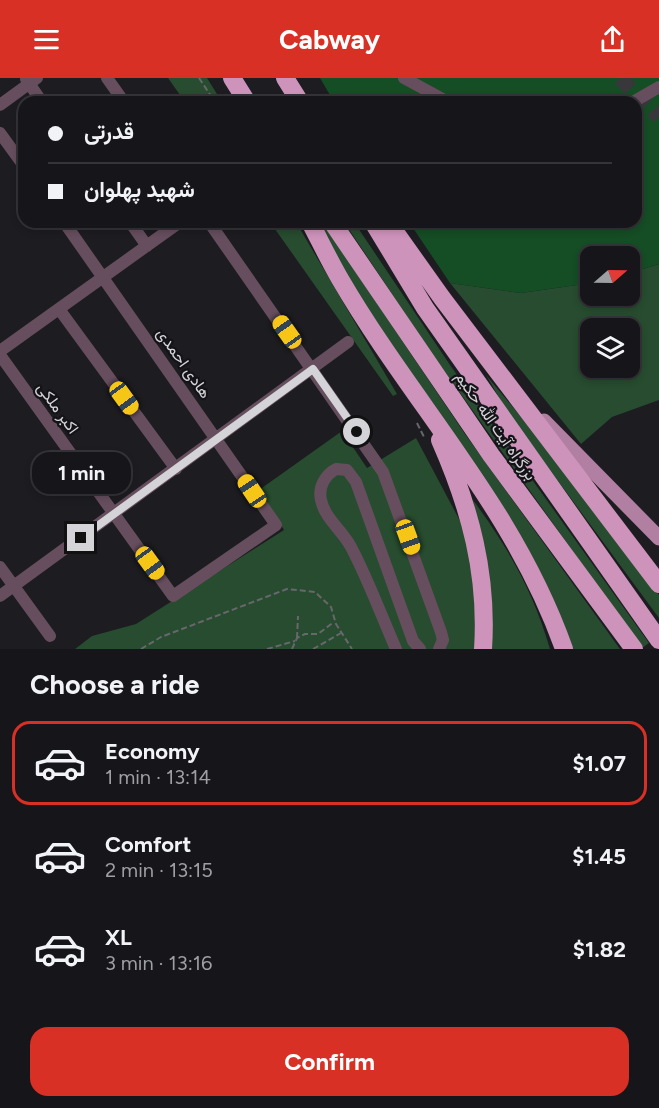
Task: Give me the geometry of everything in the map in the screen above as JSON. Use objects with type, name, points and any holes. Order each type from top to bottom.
[{"type":"highway","points":[[232,78],[243,96]]},
{"type":"highway","points":[[285,78],[297,96]]},
{"type":"highway","points":[[313,228],[340,279],[512,533],[536,579],[564,649]]},
{"type":"highway","name":"بزرگراه آیت الله حکیم","points":[[336,228],[478,437],[634,649]]},
{"type":"highway","name":"بزرگراه آیت الله حکیم","points":[[377,228],[425,308],[659,640]]},
{"type":"highway","points":[[392,228],[499,375],[659,584]]},
{"type":"highway","points":[[421,400],[452,467],[475,537],[484,599],[483,649]]},
{"type":"main road","points":[[292,78],[299,96]]},
{"type":"main road","points":[[499,375],[659,538]]},
{"type":"street","points":[[107,78],[120,96]]},
{"type":"street","points":[[404,78],[437,96]]},
{"type":"street","points":[[0,105],[31,80],[39,96]]},
{"type":"street","points":[[642,97],[659,87]]},
{"type":"street","points":[[0,133],[18,158]]},
{"type":"street","name":"هادی احمدی","points":[[68,228],[276,525],[173,596]]},
{"type":"street","points":[[134,228],[147,246]]},
{"type":"street","points":[[0,353],[172,228]]},
{"type":"street","points":[[213,228],[383,472],[441,632],[443,640],[439,649]]},
{"type":"street","points":[[59,309],[176,469]]},
{"type":"street","points":[[0,596],[348,342]]},
{"type":"street","name":"اکبر ملکی","points":[[0,353],[173,596]]},
{"type":"street","points":[[396,649],[352,549],[321,502],[320,493],[325,478],[336,469],[347,470],[356,482],[412,641],[420,649]]},
{"type":"street","points":[[0,567],[50,636]]},
{"type":"path","points":[[199,78],[211,96]]},
{"type":"path","points":[[417,423],[427,443]]},
{"type":"path","points":[[141,649],[161,638],[287,589],[315,592],[331,607],[335,622],[352,649]]},
{"type":"path","points":[[292,649],[296,639],[298,616]]},
{"type":"path","points":[[267,649],[305,634],[318,634],[335,622]]},
{"type":"path","points":[[313,649],[342,633]]},
{"type":"green space","points":[[168,78],[207,78],[218,96],[181,96]]},
{"type":"green space","points":[[320,78],[659,78],[659,264],[640,270],[640,246],[580,246],[580,285],[521,293],[450,283],[413,228],[642,228],[642,96],[330,96]]},
{"type":"green space","points":[[274,228],[300,228],[397,394],[393,396]]},
{"type":"green space","points":[[318,228],[326,228],[465,434],[620,649],[570,649],[346,278]]},
{"type":"green space","points":[[348,228],[358,228],[450,365],[649,643],[642,648],[433,355]]},
{"type":"green space","points":[[659,264],[659,400],[612,417],[581,444],[450,283],[521,293],[580,285],[580,306],[640,306],[640,270]]},
{"type":"green space","points":[[486,375],[553,455],[659,595],[659,618],[508,413]]},
{"type":"green space","points":[[342,431],[367,468],[416,438],[468,536],[473,568],[476,624],[474,649],[75,649],[92,636],[136,624],[284,530],[259,490]]},
{"type":"green space","points":[[473,500],[519,571],[536,608],[550,649],[488,649],[484,567]]},
{"type":"tunnel","points":[[620,78],[638,96]]},
{"type":"tunnel","points":[[642,100],[659,117]]},
{"type":"route","points":[[81,538],[313,369],[357,432]]}]
